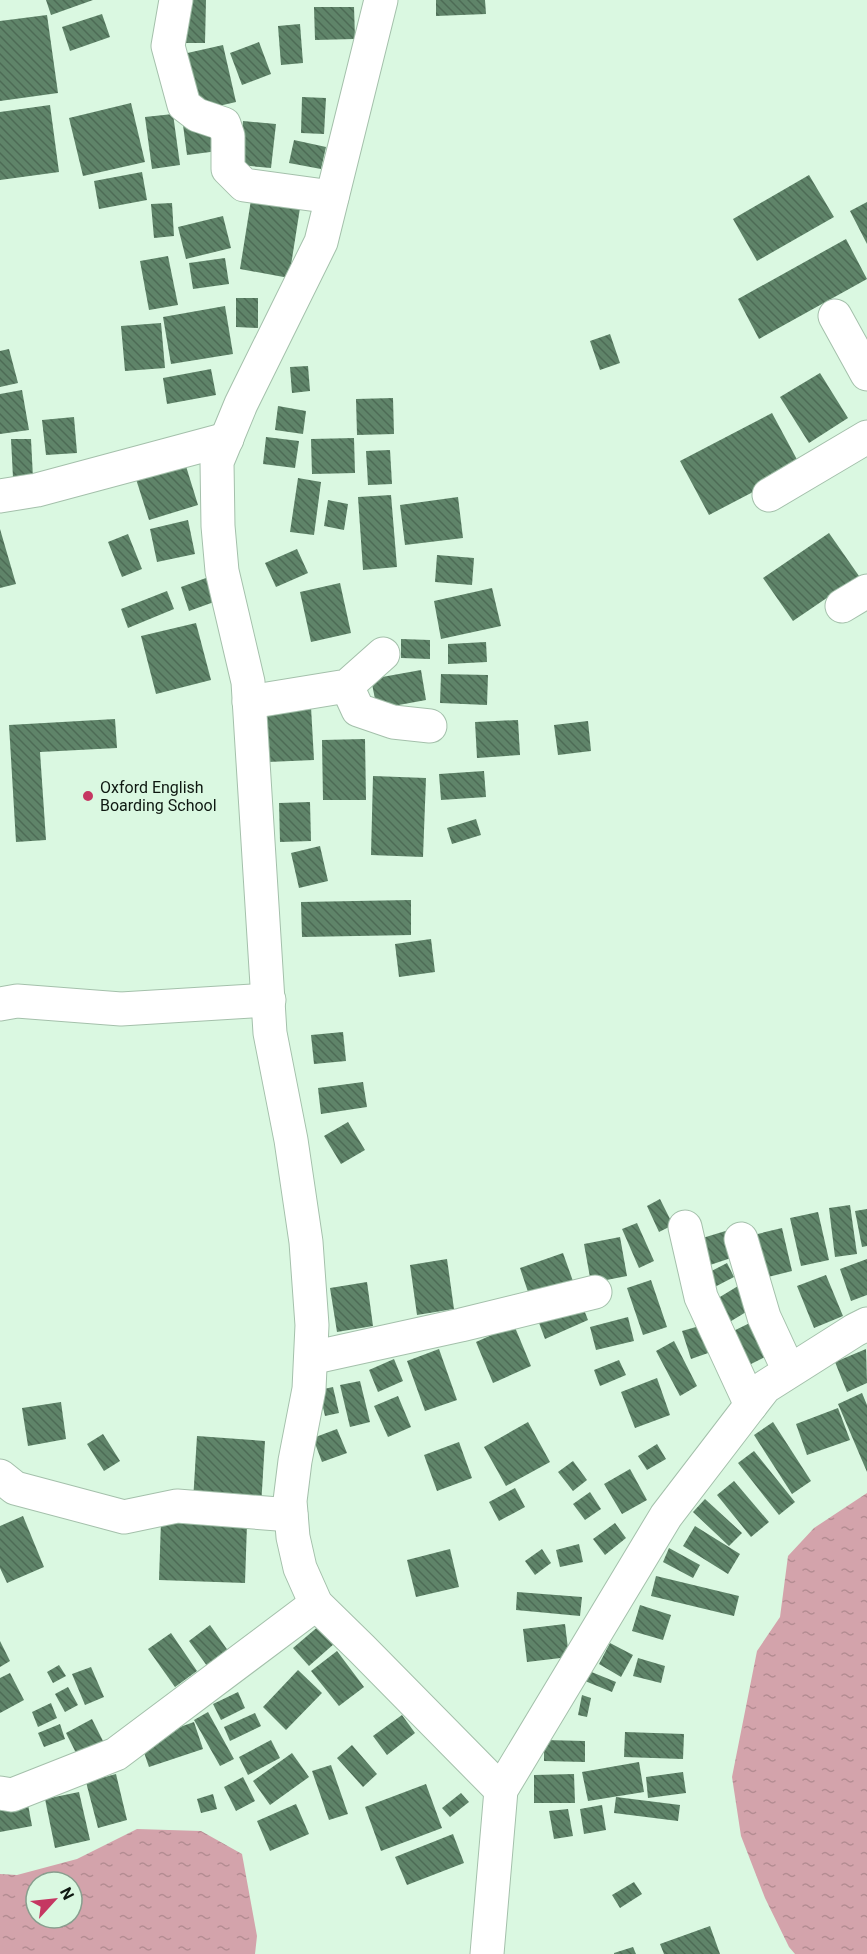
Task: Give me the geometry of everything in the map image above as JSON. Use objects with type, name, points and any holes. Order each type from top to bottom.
[{"type":"street","points":[[176,0],[168,46],[184,105],[197,116],[224,124],[228,136],[228,169],[244,185],[332,196]]},
{"type":"street","points":[[381,0],[321,242],[241,404],[218,462],[219,537],[222,570],[248,682],[270,1033],[291,1140],[306,1242],[312,1326],[311,1358],[309,1389],[291,1491],[293,1537],[300,1568],[315,1604],[363,1649],[501,1790]]},
{"type":"street","points":[[835,316],[867,374]]},
{"type":"street","points":[[769,495],[867,437]]},
{"type":"street","points":[[0,496],[37,490],[226,439]]},
{"type":"street","points":[[249,702],[347,686],[383,654]]},
{"type":"street","points":[[347,686],[358,710],[393,722],[430,726]]},
{"type":"street","points":[[0,1004],[17,1001],[121,1009],[269,1000]]},
{"type":"street","points":[[685,1227],[701,1297],[751,1405]]},
{"type":"street","points":[[741,1239],[764,1317],[789,1371]]},
{"type":"street","points":[[311,1358],[461,1325],[595,1292]]},
{"type":"street","points":[[487,1954],[501,1790],[666,1516],[765,1387],[867,1324]]},
{"type":"street","points":[[0,1476],[15,1488],[124,1516],[177,1506],[291,1515]]},
{"type":"street","points":[[0,1792],[12,1795],[116,1754],[315,1604]]},
{"type":"water","points":[[867,1493],[867,1954],[795,1954],[789,1947],[765,1898],[741,1836],[732,1777],[757,1651],[780,1617],[788,1556],[814,1528]]},
{"type":"water","points":[[137,1829],[201,1831],[242,1854],[257,1936],[255,1954],[0,1954],[0,1874],[24,1873],[24,1930],[84,1930],[84,1870],[36,1870],[77,1859]]},
{"type":"building","points":[[46,0],[93,0],[51,15]]},
{"type":"building","points":[[180,0],[206,0],[205,43],[178,43]]},
{"type":"building","points":[[436,0],[485,0],[486,14],[436,16]]},
{"type":"building","points":[[314,7],[354,7],[355,39],[315,40]]},
{"type":"building","points":[[102,14],[110,37],[70,51],[62,27]]},
{"type":"building","points":[[47,15],[58,93],[0,101],[0,21]]},
{"type":"building","points":[[300,24],[303,63],[281,65],[278,26]]},
{"type":"building","points":[[259,42],[271,74],[242,85],[230,53]]},
{"type":"building","points":[[223,45],[236,102],[197,111],[183,54]]},
{"type":"building","points":[[302,97],[326,98],[324,134],[301,133]]},
{"type":"building","points":[[131,103],[145,162],[83,176],[69,118]]},
{"type":"building","points":[[50,105],[59,172],[0,180],[0,112]]},
{"type":"building","points":[[173,114],[180,165],[152,169],[145,117]]},
{"type":"building","points":[[243,121],[276,124],[271,168],[239,165]]},
{"type":"building","points":[[214,122],[218,151],[187,155],[183,125]]},
{"type":"building","points":[[294,140],[326,147],[321,169],[289,163]]},
{"type":"building","points":[[142,172],[147,200],[99,209],[94,181]]},
{"type":"building","points":[[809,175],[834,217],[757,261],[733,219]]},
{"type":"building","points":[[251,200],[300,208],[289,278],[240,269]]},
{"type":"building","points":[[867,202],[867,244],[850,211]]},
{"type":"building","points":[[172,203],[174,236],[154,238],[151,204]]},
{"type":"building","points":[[223,216],[231,248],[186,259],[178,227]]},
{"type":"building","points":[[846,239],[867,279],[759,339],[738,299]]},
{"type":"building","points":[[168,256],[178,305],[149,310],[140,261]]},
{"type":"building","points":[[225,258],[229,284],[193,289],[189,263]]},
{"type":"building","points":[[236,298],[258,298],[258,328],[236,327]]},
{"type":"building","points":[[225,306],[233,354],[171,364],[163,317]]},
{"type":"building","points":[[161,323],[165,368],[125,371],[121,326]]},
{"type":"building","points":[[610,334],[620,363],[600,370],[590,341]]},
{"type":"building","points":[[9,349],[18,383],[0,387],[0,351]]},
{"type":"building","points":[[308,366],[310,391],[292,393],[290,367]]},
{"type":"building","points":[[211,369],[216,395],[167,404],[163,378]]},
{"type":"building","points":[[820,373],[848,418],[809,443],[780,397]]},
{"type":"building","points":[[22,390],[29,430],[0,434],[0,394]]},
{"type":"building","points":[[393,398],[394,434],[357,435],[356,399]]},
{"type":"building","points":[[278,406],[306,411],[303,434],[275,430]]},
{"type":"building","points":[[772,413],[801,467],[709,515],[680,461]]},
{"type":"building","points":[[74,417],[77,453],[46,455],[42,420]]},
{"type":"building","points":[[266,437],[299,441],[295,468],[263,464]]},
{"type":"building","points":[[354,438],[355,473],[312,474],[311,439]]},
{"type":"building","points":[[11,439],[31,439],[33,478],[13,478]]},
{"type":"building","points":[[390,450],[392,484],[368,485],[366,451]]},
{"type":"building","points":[[185,463],[198,505],[149,520],[136,479]]},
{"type":"building","points":[[298,478],[321,482],[314,535],[290,532]]},
{"type":"building","points":[[391,495],[397,567],[363,570],[358,497]]},
{"type":"building","points":[[458,497],[463,538],[405,545],[400,505]]},
{"type":"building","points":[[328,500],[348,504],[344,530],[324,526]]},
{"type":"building","points":[[188,520],[195,554],[157,562],[150,529]]},
{"type":"building","points":[[0,529],[16,584],[0,588]]},
{"type":"building","points":[[829,533],[859,576],[793,621],[763,578]]},
{"type":"building","points":[[128,534],[142,569],[122,577],[108,542]]},
{"type":"building","points":[[297,549],[308,573],[276,587],[265,563]]},
{"type":"building","points":[[437,555],[474,558],[472,585],[435,582]]},
{"type":"building","points":[[206,578],[214,602],[189,611],[181,587]]},
{"type":"building","points":[[340,583],[351,633],[311,642],[300,592]]},
{"type":"building","points":[[492,588],[501,626],[441,639],[434,601]]},
{"type":"building","points":[[167,591],[174,609],[128,628],[121,609]]},
{"type":"building","points":[[196,623],[211,680],[156,694],[141,636]]},
{"type":"building","points":[[401,639],[430,640],[430,659],[401,658]]},
{"type":"building","points":[[486,642],[487,662],[448,664],[448,644]]},
{"type":"building","points":[[421,670],[426,700],[377,709],[371,679]]},
{"type":"building","points":[[441,674],[488,675],[487,705],[440,703]]},
{"type":"building","points":[[311,707],[314,760],[268,762],[265,709]]},
{"type":"building","points":[[115,719],[117,748],[40,752],[46,840],[16,842],[9,725]]},
{"type":"building","points":[[518,720],[520,755],[477,758],[475,722]]},
{"type":"building","points":[[588,721],[591,751],[558,755],[554,725]]},
{"type":"building","points":[[365,739],[366,800],[323,800],[322,740]]},
{"type":"building","points":[[484,771],[486,797],[441,800],[439,774]]},
{"type":"building","points":[[373,776],[426,778],[423,857],[371,855]]},
{"type":"building","points":[[310,802],[311,841],[280,842],[279,803]]},
{"type":"building","points":[[476,819],[481,835],[452,844],[447,828]]},
{"type":"building","points":[[320,846],[328,881],[299,888],[291,853]]},
{"type":"building","points":[[411,900],[411,935],[302,937],[301,902]]},
{"type":"building","points":[[431,939],[435,972],[399,977],[395,944]]},
{"type":"building","points":[[343,1032],[346,1061],[314,1064],[311,1035]]},
{"type":"building","points":[[363,1082],[367,1107],[321,1114],[318,1088]]},
{"type":"building","points":[[348,1122],[365,1150],[341,1164],[324,1136]]},
{"type":"building","points":[[660,1199],[673,1225],[659,1232],[647,1206]]},
{"type":"building","points":[[850,1205],[857,1254],[835,1257],[829,1208]]},
{"type":"building","points":[[867,1209],[867,1246],[862,1247],[855,1211]]},
{"type":"building","points":[[818,1212],[829,1260],[801,1266],[790,1218]]},
{"type":"building","points":[[637,1223],[654,1261],[639,1268],[622,1229]]},
{"type":"building","points":[[782,1228],[792,1271],[756,1280],[745,1237]]},
{"type":"building","points":[[732,1229],[740,1255],[704,1267],[696,1240]]},
{"type":"building","points":[[620,1237],[627,1276],[591,1283],[584,1244]]},
{"type":"building","points":[[563,1253],[574,1284],[530,1298],[520,1268]]},
{"type":"building","points":[[447,1259],[454,1309],[417,1315],[410,1265]]},
{"type":"building","points":[[867,1259],[867,1295],[851,1301],[840,1269]]},
{"type":"building","points":[[727,1263],[734,1277],[705,1292],[698,1278]]},
{"type":"building","points":[[826,1275],[843,1316],[814,1328],[797,1286]]},
{"type":"building","points":[[651,1280],[667,1327],[643,1335],[627,1288]]},
{"type":"building","points":[[367,1282],[373,1326],[337,1332],[330,1288]]},
{"type":"building","points":[[738,1286],[751,1309],[723,1326],[710,1303]]},
{"type":"building","points":[[579,1297],[588,1320],[545,1339],[536,1315]]},
{"type":"building","points":[[628,1317],[634,1341],[596,1350],[590,1327]]},
{"type":"building","points":[[756,1320],[773,1353],[737,1371],[721,1337]]},
{"type":"building","points":[[514,1325],[531,1366],[493,1383],[476,1342]]},
{"type":"building","points":[[703,1325],[711,1352],[691,1359],[682,1331]]},
{"type":"building","points":[[674,1341],[697,1386],[680,1396],[656,1351]]},
{"type":"building","points":[[439,1349],[457,1400],[425,1411],[407,1361]]},
{"type":"building","points":[[866,1349],[867,1383],[847,1392],[835,1362]]},
{"type":"building","points":[[394,1359],[403,1381],[378,1392],[369,1370]]},
{"type":"building","points":[[619,1360],[626,1375],[600,1386],[594,1370]]},
{"type":"building","points":[[657,1378],[670,1415],[635,1428],[621,1392]]},
{"type":"building","points":[[360,1381],[370,1422],[350,1427],[340,1385]]},
{"type":"building","points":[[333,1387],[339,1413],[325,1416],[319,1390]]},
{"type":"building","points":[[862,1393],[867,1405],[867,1472],[838,1404]]},
{"type":"building","points":[[398,1396],[411,1427],[388,1437],[374,1406]]},
{"type":"building","points":[[61,1402],[66,1439],[28,1446],[22,1408]]},
{"type":"building","points":[[838,1408],[850,1440],[807,1455],[796,1424]]},
{"type":"building","points":[[528,1422],[550,1462],[506,1486],[484,1447]]},
{"type":"building","points":[[773,1422],[811,1481],[792,1494],[754,1435]]},
{"type":"building","points":[[337,1429],[347,1453],[322,1462],[313,1438]]},
{"type":"building","points":[[103,1434],[120,1461],[104,1471],[87,1444]]},
{"type":"building","points":[[197,1436],[265,1441],[261,1506],[193,1501]]},
{"type":"building","points":[[459,1442],[472,1478],[437,1491],[424,1455]]},
{"type":"building","points":[[657,1444],[666,1459],[647,1470],[638,1456]]},
{"type":"building","points":[[754,1451],[795,1502],[779,1515],[738,1463]]},
{"type":"building","points":[[573,1461],[587,1480],[573,1491],[558,1472]]},
{"type":"building","points":[[630,1469],[647,1500],[622,1514],[604,1484]]},
{"type":"building","points":[[734,1481],[769,1522],[751,1537],[717,1495]]},
{"type":"building","points":[[515,1488],[525,1507],[499,1521],[489,1502]]},
{"type":"building","points":[[590,1492],[601,1509],[585,1520],[573,1504]]},
{"type":"building","points":[[705,1499],[742,1533],[729,1546],[693,1512]]},
{"type":"building","points":[[23,1516],[44,1567],[7,1583],[0,1568],[0,1526]]},
{"type":"building","points":[[161,1521],[247,1524],[245,1583],[159,1580]]},
{"type":"building","points":[[615,1523],[626,1538],[605,1555],[593,1539]]},
{"type":"building","points":[[695,1526],[740,1554],[728,1574],[683,1546]]},
{"type":"building","points":[[579,1544],[583,1562],[560,1567],[556,1550]]},
{"type":"building","points":[[669,1548],[700,1565],[693,1578],[663,1562]]},
{"type":"building","points":[[450,1549],[459,1587],[416,1597],[407,1560]]},
{"type":"building","points":[[542,1549],[551,1563],[535,1575],[525,1561]]},
{"type":"building","points":[[656,1576],[739,1596],[734,1616],[651,1596]]},
{"type":"building","points":[[517,1592],[582,1597],[580,1616],[516,1610]]},
{"type":"building","points":[[640,1605],[671,1615],[663,1640],[632,1631]]},
{"type":"building","points":[[565,1624],[569,1657],[527,1662],[523,1629]]},
{"type":"building","points":[[210,1625],[231,1655],[210,1670],[189,1641]]},
{"type":"building","points":[[320,1625],[335,1643],[309,1666],[293,1648]]},
{"type":"building","points":[[171,1633],[197,1671],[175,1687],[148,1649]]},
{"type":"building","points":[[0,1641],[10,1661],[0,1667]]},
{"type":"building","points":[[610,1643],[633,1655],[621,1677],[599,1664]]},
{"type":"building","points":[[337,1651],[364,1687],[339,1706],[311,1671]]},
{"type":"building","points":[[638,1658],[665,1666],[661,1683],[633,1676]]},
{"type":"building","points":[[59,1665],[66,1676],[53,1683],[47,1672]]},
{"type":"building","points":[[91,1667],[104,1697],[85,1705],[72,1674]]},
{"type":"building","points":[[298,1670],[322,1693],[286,1730],[263,1707]]},
{"type":"building","points":[[589,1671],[616,1682],[612,1692],[585,1681]]},
{"type":"building","points":[[10,1673],[24,1700],[0,1713],[0,1678]]},
{"type":"building","points":[[68,1687],[78,1705],[65,1712],[55,1694]]},
{"type":"building","points":[[238,1692],[245,1708],[221,1720],[213,1704]]},
{"type":"building","points":[[582,1695],[591,1698],[587,1717],[578,1715]]},
{"type":"building","points":[[51,1703],[57,1718],[38,1727],[32,1712]]},
{"type":"building","points":[[208,1712],[234,1759],[220,1766],[194,1720]]},
{"type":"building","points":[[255,1713],[261,1726],[230,1741],[224,1727]]},
{"type":"building","points":[[402,1715],[415,1733],[387,1755],[373,1736]]},
{"type":"building","points":[[92,1719],[106,1747],[80,1761],[66,1733]]},
{"type":"building","points":[[194,1722],[203,1749],[149,1767],[140,1741]]},
{"type":"building","points":[[60,1724],[65,1739],[44,1747],[38,1733]]},
{"type":"building","points":[[625,1732],[684,1734],[683,1759],[624,1757]]},
{"type":"building","points":[[271,1740],[280,1758],[248,1775],[239,1757]]},
{"type":"building","points":[[544,1740],[585,1741],[585,1762],[544,1761]]},
{"type":"building","points":[[352,1745],[377,1774],[363,1787],[337,1758]]},
{"type":"building","points":[[292,1753],[309,1777],[270,1805],[253,1781]]},
{"type":"building","points":[[639,1762],[644,1792],[588,1801],[582,1772]]},
{"type":"building","points":[[331,1765],[348,1814],[329,1820],[312,1771]]},
{"type":"building","points":[[683,1772],[686,1793],[648,1798],[646,1777]]},
{"type":"building","points":[[116,1774],[127,1820],[98,1828],[86,1782]]},
{"type":"building","points":[[574,1774],[575,1803],[534,1803],[534,1775]]},
{"type":"building","points":[[243,1777],[255,1801],[236,1811],[224,1787]]},
{"type":"building","points":[[426,1784],[442,1828],[381,1851],[365,1807]]},
{"type":"building","points":[[79,1792],[90,1840],[55,1848],[45,1799]]},
{"type":"building","points":[[461,1793],[469,1802],[450,1817],[442,1808]]},
{"type":"building","points":[[213,1794],[217,1809],[201,1813],[197,1799]]},
{"type":"building","points":[[616,1797],[680,1805],[678,1821],[614,1813]]},
{"type":"building","points":[[27,1799],[32,1826],[0,1832],[0,1804]]},
{"type":"building","points":[[296,1804],[309,1834],[270,1851],[257,1821]]},
{"type":"building","points":[[602,1805],[606,1830],[584,1834],[580,1809]]},
{"type":"building","points":[[568,1809],[573,1836],[554,1839],[549,1811]]},
{"type":"building","points":[[453,1834],[464,1863],[407,1885],[395,1857]]},
{"type":"building","points":[[634,1882],[642,1894],[620,1908],[612,1895]]},
{"type":"building","points":[[710,1926],[720,1954],[664,1954],[660,1944]]},
{"type":"building","points":[[633,1947],[636,1954],[614,1954],[614,1953]]},
{"type":"place","name":"Oxford English Boarding School","points":[[88,796]]}]
